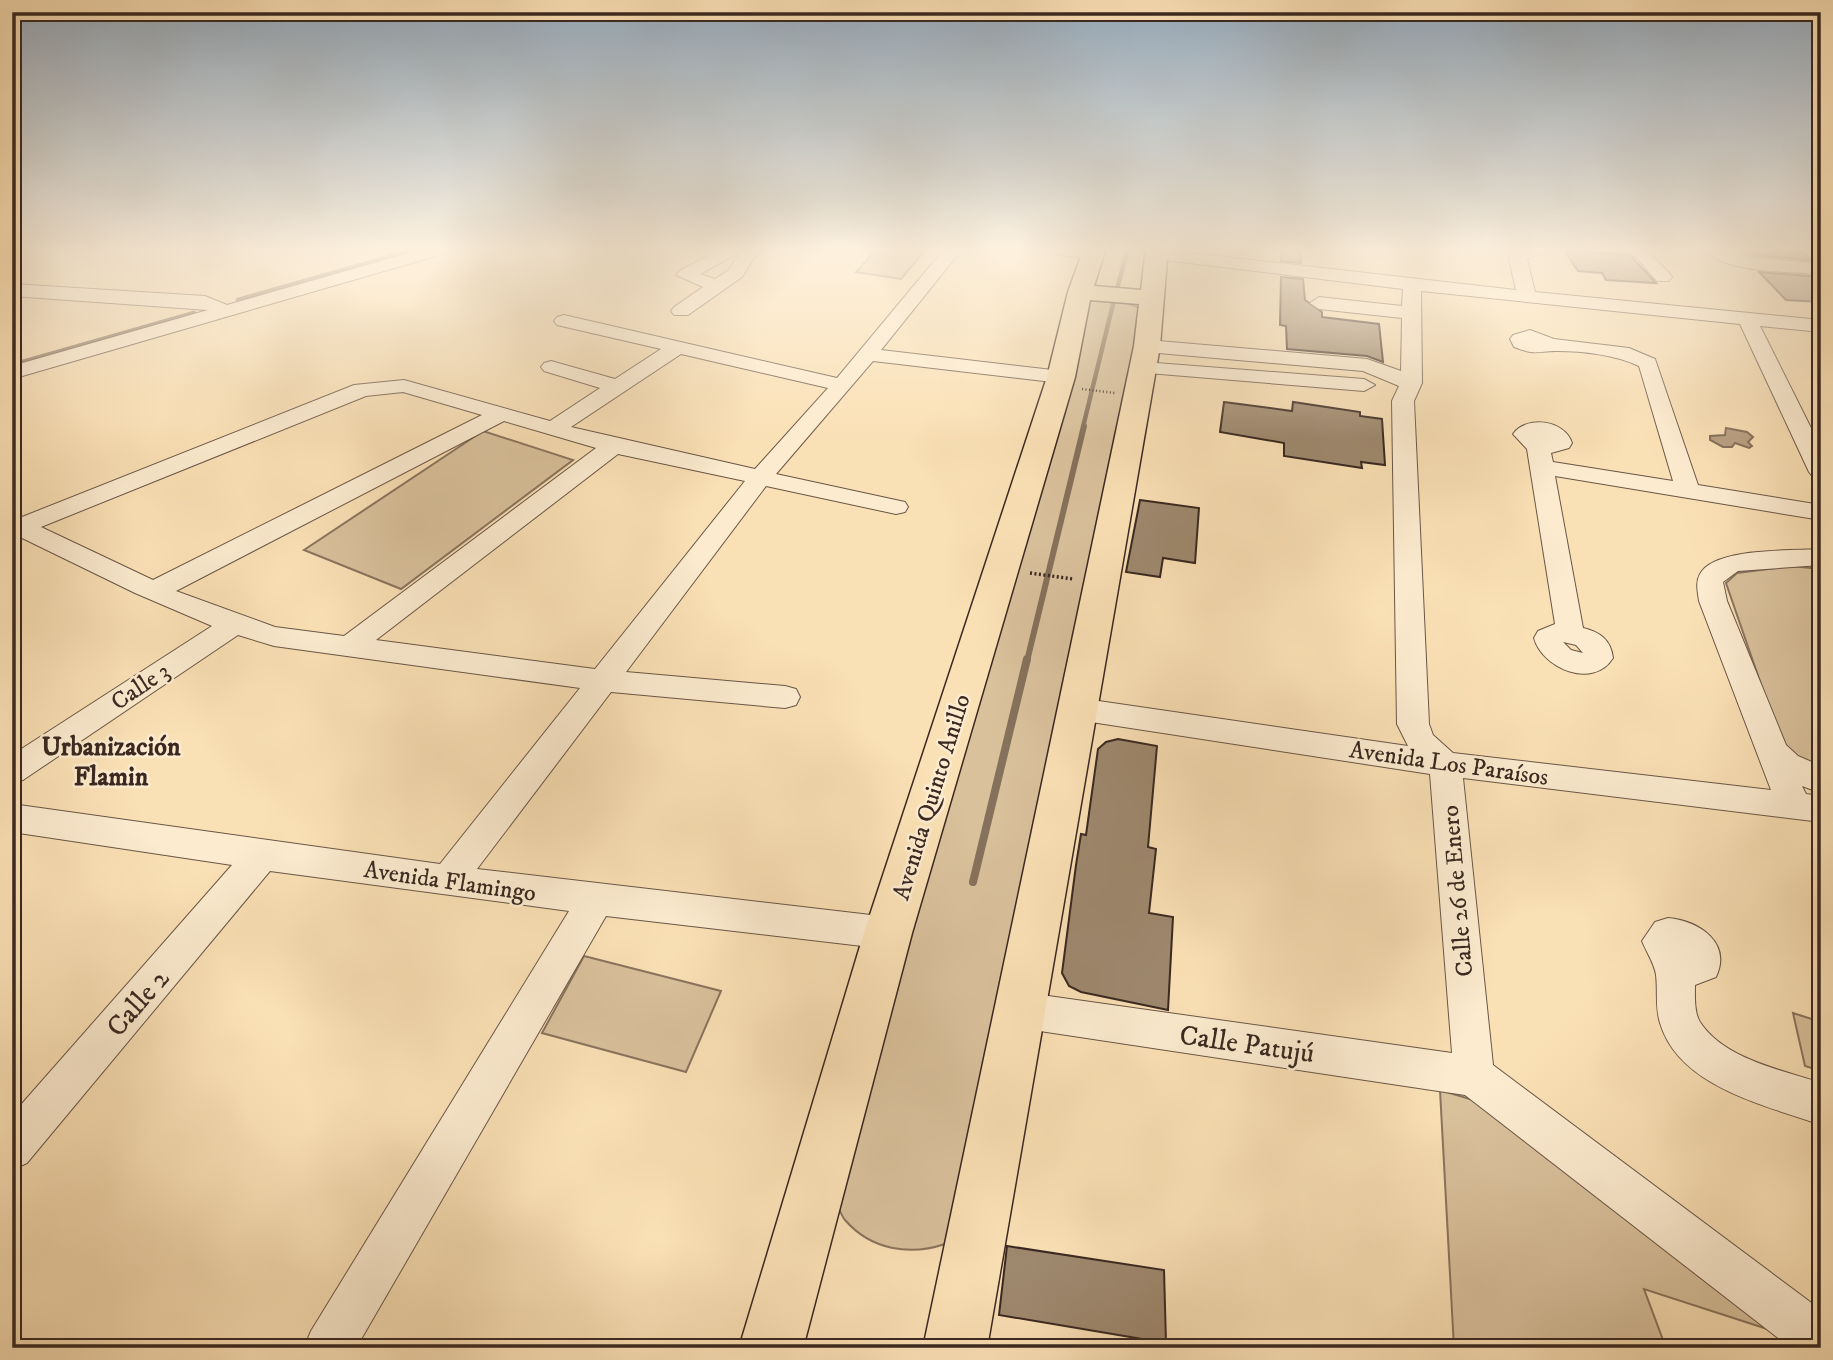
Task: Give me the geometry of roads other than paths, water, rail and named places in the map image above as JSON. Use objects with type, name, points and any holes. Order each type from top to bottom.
[{"type":"main road","name":"Avenida Quinto Anillo","points":[[771,1348],[888,933],[1068,383],[1081,311]]},
{"type":"main road","points":[[956,1348],[1145,357],[1150,311]]},
{"type":"street","points":[[12,357],[172,311]]},
{"type":"street","points":[[12,373],[223,311]]},
{"type":"street","points":[[449,879],[761,477],[902,311]]},
{"type":"street","points":[[1400,311],[1410,386],[1404,401],[1413,724],[1422,742],[1445,764]]},
{"type":"street","points":[[1682,311],[1821,326]]},
{"type":"street","points":[[1747,318],[1821,472]]},
{"type":"street","points":[[564,321],[842,384]]},
{"type":"street","points":[[1228,353],[1228,333],[1257,336]]},
{"type":"street","points":[[1549,344],[1629,354],[1648,363],[1689,492]]},
{"type":"street","points":[[553,429],[677,348]]},
{"type":"street","points":[[1145,357],[1228,353],[1367,365],[1410,386]]},
{"type":"street","points":[[867,354],[1068,383]]},
{"type":"street","points":[[1145,357],[1410,386]]},
{"type":"street","points":[[551,367],[618,387]]},
{"type":"street","points":[[16,528],[362,390],[404,386],[614,446],[895,507]]},
{"type":"street","points":[[154,591],[499,415]]},
{"type":"street","points":[[348,647],[614,446]]},
{"type":"street","points":[[1570,632],[1540,456],[1689,492],[1821,513]]},
{"type":"street","points":[[16,528],[233,625],[274,636],[603,681],[785,697]]},
{"type":"street","points":[[1807,807],[1773,752],[1713,601],[1710,582],[1713,574],[1732,562],[1821,557]]},
{"type":"street","name":"Calle 3","points":[[12,771],[233,625]]},
{"type":"street","name":"Avenida Los Paraísos","points":[[1078,709],[1445,764],[1807,807]]},
{"type":"street","points":[[1773,752],[1787,765],[1821,780]]},
{"type":"street","name":"Calle 26 de Enero","points":[[1445,764],[1474,1076]]},
{"type":"street","name":"Avenida Flamingo","points":[[12,818],[261,857],[449,879],[595,901],[888,933]]},
{"type":"street","name":"Calle 2","points":[[12,1147],[261,857]]},
{"type":"street","points":[[328,1348],[595,901]]},
{"type":"street","points":[[1676,964],[1678,1012],[1683,1032],[1703,1054],[1757,1081],[1821,1104]]},
{"type":"street","name":"Calle Patujú","points":[[1020,1010],[1474,1076]]},
{"type":"street","points":[[1474,1076],[1821,1340]]},
{"type":"waterway","points":[[1083,427],[1111,311]]},
{"type":"waterway","points":[[12,365],[194,313]]},
{"type":"waterway","points":[[1027,661],[1084,426]]},
{"type":"waterway","points":[[973,882],[1027,659]]},
{"type":"district","name":"Urbanización Flamin","points":[[111,761]]}]
